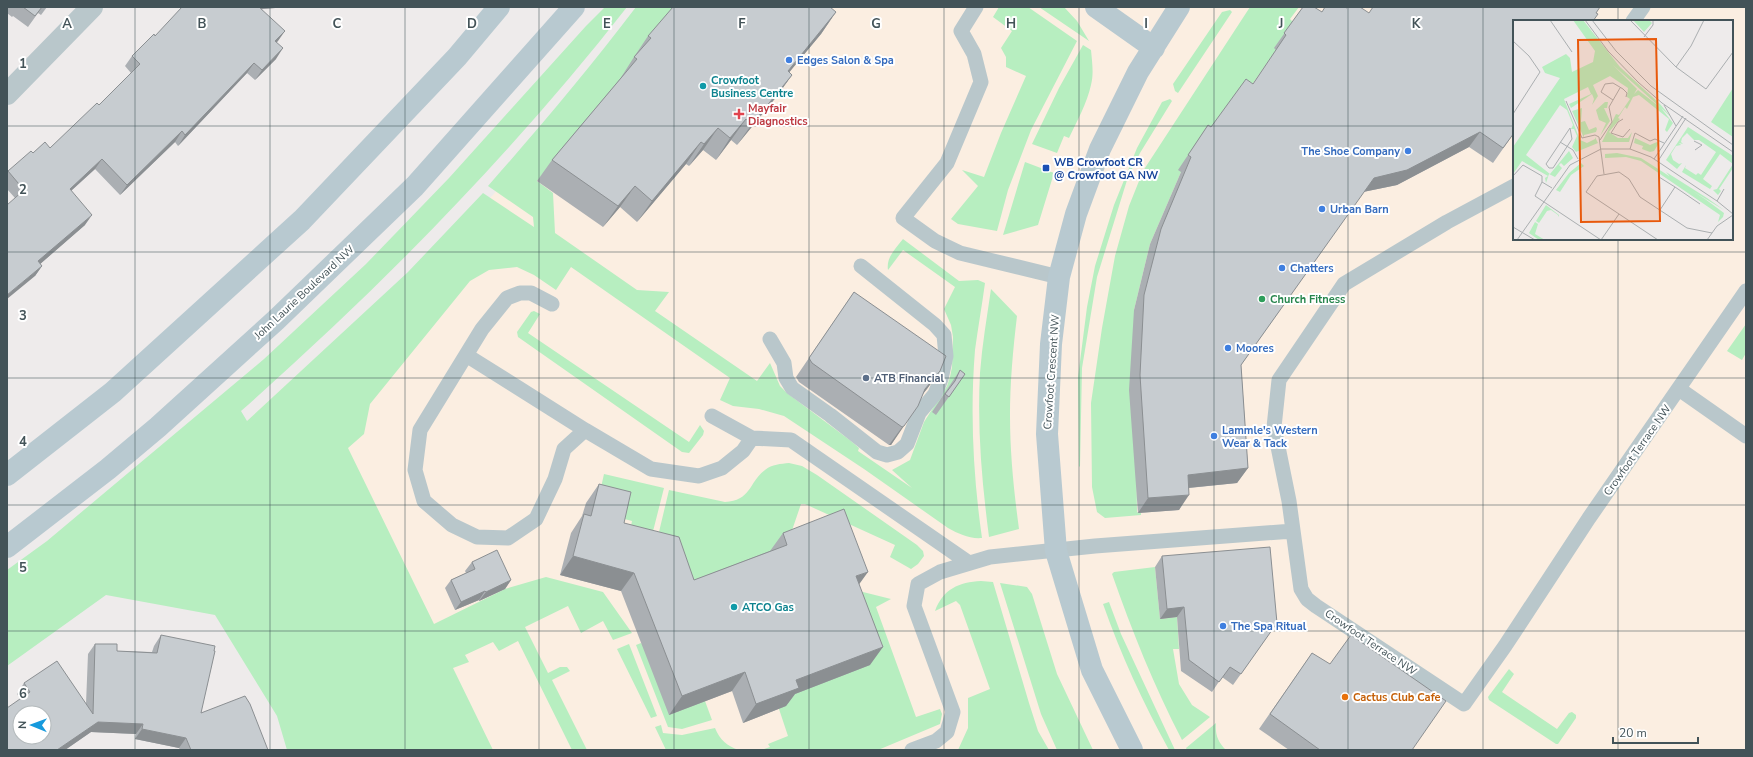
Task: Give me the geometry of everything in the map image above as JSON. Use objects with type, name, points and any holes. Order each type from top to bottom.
[{"type":"street","points":[[7,94],[92,7]]},
{"type":"street","points":[[7,475],[114,392],[302,220],[457,57],[499,7]]},
{"type":"street","name":"John Laurie Boulevard NW","points":[[7,547],[114,464],[158,427],[276,320],[415,186],[574,7]]},
{"type":"street","points":[[1096,7],[1154,48]]},
{"type":"street","name":"Crowfoot Crescent NW","points":[[1132,750],[1092,670],[1056,551],[1047,434],[1050,344],[1059,277],[1076,214],[1100,149],[1138,72],[1179,7]]},
{"type":"lane","points":[[976,7],[961,30],[974,54],[981,82],[947,163],[903,218],[935,241],[960,253],[1059,277]]},
{"type":"lane","points":[[1634,20],[1643,7]]},
{"type":"lane","name":"Crowfoot Terrace NW","points":[[1513,187],[1447,222],[1344,284],[1279,380],[1274,427],[1289,501],[1301,589],[1307,599],[1464,704],[1505,646],[1589,518],[1746,291]]},
{"type":"lane","points":[[770,339],[784,363],[786,378],[792,388],[830,415],[877,452],[887,455],[898,452],[906,444],[919,413],[935,394],[941,379],[946,356],[944,335],[935,325],[861,266]]},
{"type":"lane","points":[[552,304],[530,293],[520,293],[507,298],[494,313],[466,355],[420,430],[415,470],[424,501],[452,525],[477,537],[508,538],[536,519],[555,479],[564,449],[585,430]]},
{"type":"lane","points":[[466,355],[585,430],[651,469],[699,476],[722,468],[744,451],[752,438]]},
{"type":"lane","points":[[1679,389],[1746,436]]},
{"type":"lane","points":[[712,416],[752,438],[791,440],[968,563]]},
{"type":"lane","points":[[912,750],[936,741],[947,732],[953,712],[914,606],[918,584],[940,572],[990,557],[1096,546],[1293,531]]},
{"type":"shaded area","points":[[647,7],[1746,7],[1746,750],[447,750],[247,421],[493,195]]},
{"type":"green space","points":[[605,7],[627,7],[538,115],[443,218],[344,316],[241,411],[247,421],[408,272],[483,193],[534,227],[533,217],[488,186],[564,98],[636,7],[680,7],[656,30],[634,57],[636,59],[620,79],[622,80],[537,181],[553,193],[555,233],[637,290],[669,292],[655,311],[757,381],[770,363],[780,386],[787,393],[851,441],[859,448],[858,451],[912,488],[892,470],[910,460],[924,422],[947,386],[952,367],[953,337],[951,325],[944,309],[955,287],[903,250],[888,270],[888,262],[894,250],[903,239],[959,281],[978,280],[985,283],[973,374],[973,444],[976,491],[982,538],[968,537],[948,528],[864,469],[784,416],[759,409],[733,406],[720,400],[730,378],[571,267],[556,290],[534,275],[517,267],[489,270],[470,281],[370,404],[364,434],[348,448],[434,624],[505,589],[546,577],[603,592],[632,633],[613,640],[603,621],[581,633],[568,606],[525,627],[548,673],[560,667],[567,667],[570,671],[552,680],[587,750],[572,750],[518,641],[499,651],[493,642],[465,655],[469,662],[453,668],[493,750],[287,750],[277,716],[215,615],[106,595],[7,666],[7,570],[47,541],[264,359],[366,264],[449,178],[586,26]]},
{"type":"green space","points":[[999,7],[1028,7],[1077,41],[1031,130],[1008,190],[997,231],[958,224],[951,219],[978,186],[962,170],[984,177],[1026,76],[1006,67],[1006,57],[1001,48],[1012,31],[993,17]]},
{"type":"green space","points":[[1039,7],[1064,7],[1077,21],[1089,41]]},
{"type":"green space","points":[[1250,7],[1299,7],[1290,19],[1293,22],[1276,50],[1242,99],[1181,172],[1150,244],[1134,310],[1137,512],[1141,513],[1141,515],[1105,518],[1097,512],[1092,487],[1091,403],[1102,328],[1115,256],[1129,206],[1143,171]]},
{"type":"green space","points":[[1230,10],[1232,12],[1178,93],[1175,91],[1173,84],[1222,12]]},
{"type":"green space","points":[[1083,45],[1091,50],[1092,81],[1084,105],[1069,138],[1064,136],[1057,153],[1032,144],[1059,88]]},
{"type":"green space","points":[[1170,99],[1172,101],[1140,153],[1128,177],[1097,277],[1082,368],[1079,467],[1078,377],[1087,307],[1095,266],[1114,205],[1137,148],[1162,102]]},
{"type":"green space","points":[[1025,162],[1054,173],[1038,225],[1003,235]]},
{"type":"green space","points":[[991,289],[1017,316],[1012,366],[1010,416],[1015,501],[1019,529],[989,537],[981,455],[979,394],[982,352]]},
{"type":"green space","points":[[534,311],[540,314],[528,333],[689,442],[700,425],[704,431],[703,435],[689,453],[682,452],[518,337],[517,332],[531,312]]},
{"type":"green space","points":[[1746,324],[1746,353],[1742,360],[1727,351]]},
{"type":"green space","points":[[789,463],[802,466],[817,475],[917,545],[923,551],[924,556],[918,564],[911,569],[890,557],[895,545],[805,504],[801,504],[787,545],[681,598],[654,553],[669,490],[725,502],[734,501],[745,495],[760,475],[768,468]]},
{"type":"green space","points":[[604,474],[664,488],[648,551],[627,546],[632,521],[617,517],[597,505]]},
{"type":"green space","points":[[1155,567],[1160,619],[1177,617],[1179,649],[1173,649],[1179,684],[1192,705],[1210,717],[1182,740],[1144,658],[1112,574],[1114,572]]},
{"type":"green space","points":[[981,581],[993,582],[1038,731],[1049,750],[958,750],[968,728],[968,698],[990,689],[960,605],[956,601],[935,611],[942,597],[953,588],[966,583]]},
{"type":"green space","points":[[1000,583],[1027,587],[1032,594],[1057,674],[1093,750],[1057,750],[1041,714]]},
{"type":"green space","points":[[855,590],[891,599],[876,607],[916,717],[940,709],[942,714],[940,724],[878,750],[761,750],[770,747],[768,744],[788,736],[779,709]]},
{"type":"green space","points":[[1109,602],[1121,634],[1175,750],[1169,750],[1150,715],[1133,678],[1117,642],[1103,604]]},
{"type":"green space","points":[[641,643],[705,701],[712,720],[682,729],[668,727],[636,645]]},
{"type":"green space","points":[[629,644],[657,716],[651,718],[617,649]]},
{"type":"green space","points":[[1509,669],[1514,674],[1502,692],[1557,729],[1569,713],[1572,712],[1576,715],[1576,718],[1558,744],[1489,700],[1488,697]]},
{"type":"green space","points":[[1216,723],[1218,738],[1226,750],[1187,750],[1186,748]]},
{"type":"green space","points":[[661,725],[663,733],[682,735],[715,728],[724,742],[739,750],[666,750],[655,727]]},
{"type":"building","points":[[23,7],[42,7],[35,16]]},
{"type":"building","points":[[182,7],[259,7],[285,31],[275,41],[283,48],[262,70],[254,63],[185,135],[182,131],[127,185],[102,159],[70,189],[92,215],[38,261],[42,266],[7,295],[7,205],[24,190],[8,171],[31,151],[33,153],[45,142],[50,148],[97,103],[99,105],[140,64],[132,56],[154,34],[155,36]]},
{"type":"building","name":"Crowfoot Business Centre","points":[[673,7],[830,7],[836,12],[788,71],[792,75],[752,124],[746,119],[730,138],[718,128],[704,144],[701,142],[652,201],[635,186],[618,206],[552,160],[637,59],[634,57],[651,38],[648,36]]},
{"type":"building","points":[[1303,7],[1314,7],[1322,12],[1325,7],[1360,7],[1369,13],[1373,7],[1600,7],[1596,13],[1598,14],[1594,20],[1513,20],[1513,134],[1503,148],[1480,132],[1407,170],[1374,178],[1241,365],[1248,468],[1188,475],[1189,495],[1148,498],[1140,375],[1144,295],[1161,229],[1191,157],[1188,155],[1208,125],[1211,127],[1246,79],[1253,84],[1286,35],[1284,33]]},
{"type":"building","name":"ATB Financial","points":[[854,292],[946,356],[940,371],[925,389],[918,406],[902,427],[812,363],[809,358]]},
{"type":"building","points":[[960,370],[965,374],[949,397],[945,394],[955,381]]},
{"type":"building","name":"ATCO Gas","points":[[599,484],[631,492],[624,523],[679,537],[694,580],[787,545],[783,533],[844,509],[868,572],[856,576],[883,647],[796,680],[799,688],[756,704],[745,672],[682,696],[634,573],[573,556],[584,514],[591,516]]},
{"type":"building","name":"The Spa Ritual","points":[[1270,547],[1277,623],[1241,674],[1230,667],[1219,682],[1189,660],[1184,607],[1167,609],[1162,556]]},
{"type":"building","points":[[497,550],[511,580],[461,602],[451,580],[475,569],[472,562]]},
{"type":"building","points":[[161,635],[215,646],[201,713],[245,696],[250,704],[268,750],[191,750],[186,738],[142,729],[143,724],[98,722],[57,750],[7,750],[7,708],[30,692],[24,683],[57,661],[93,714],[95,644],[117,644],[117,651],[157,653]]},
{"type":"building","name":"Cactus Club Cafe","points":[[1351,635],[1446,701],[1412,750],[1320,750],[1270,714],[1312,653],[1330,664]]},
{"type":"place","name":"Edges Salon & Spa","points":[[789,60]]},
{"type":"place","name":"Crowfoot Business Centre","points":[[703,86]]},
{"type":"place","name":"Mayfair Diagnostics","points":[[739,114]]},
{"type":"place","name":"The Shoe Company","points":[[1408,151]]},
{"type":"place","name":"WB Crowfoot CR @ Crowfoot GA NW","points":[[1046,168]]},
{"type":"place","name":"Urban Barn","points":[[1322,209]]},
{"type":"place","name":"Chatters","points":[[1282,268]]},
{"type":"place","name":"Church Fitness","points":[[1262,299]]},
{"type":"place","name":"Moores","points":[[1228,348]]},
{"type":"place","name":"ATB Financial","points":[[866,378]]},
{"type":"place","name":"Lammle's Western Wear & Tack","points":[[1214,436]]},
{"type":"place","name":"ATCO Gas","points":[[734,607]]},
{"type":"place","name":"The Spa Ritual","points":[[1223,626]]},
{"type":"place","name":"Cactus Club Cafe","points":[[1345,697]]}]
